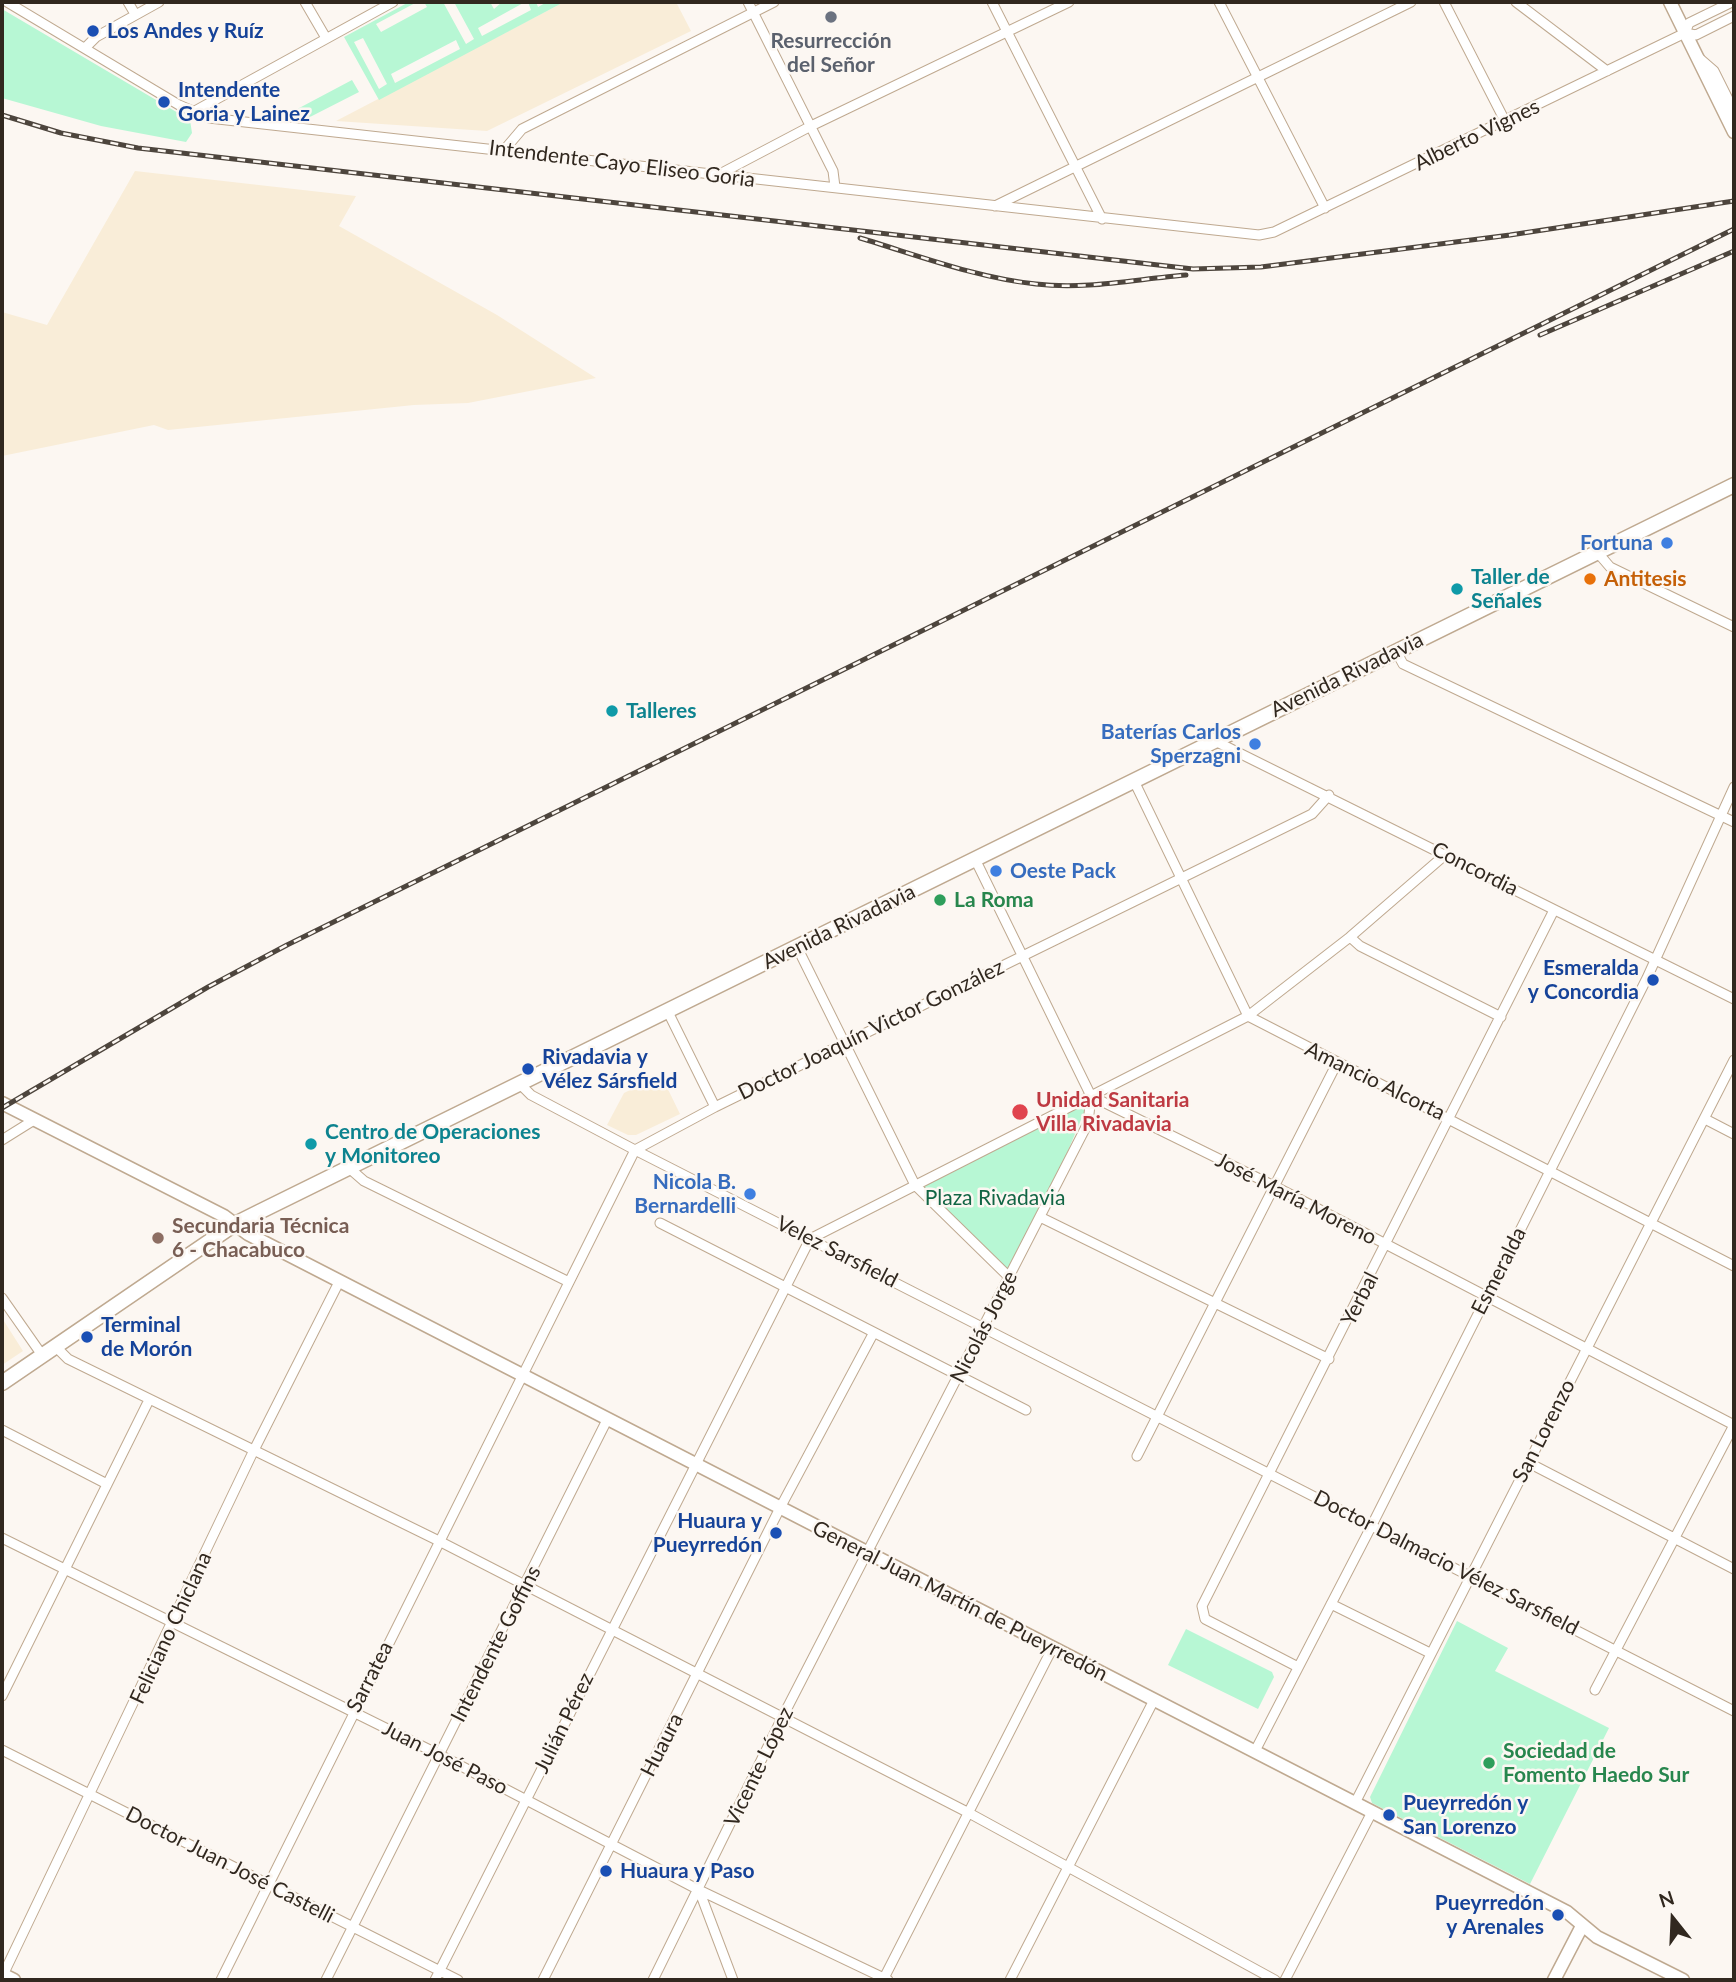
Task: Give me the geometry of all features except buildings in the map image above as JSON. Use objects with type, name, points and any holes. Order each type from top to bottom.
[{"type":"main road","name":"Avenida Rivadavia","points":[[2,1383],[235,1224],[1734,485]]},
{"type":"street","name":"Intendente Cayo Eliseo Goria","points":[[7,2],[193,112],[209,118],[505,149],[714,177],[835,187],[1102,219],[1268,235]]},
{"type":"street","points":[[128,2],[135,15]]},
{"type":"street","points":[[86,47],[159,2]]},
{"type":"street","points":[[305,2],[326,38]]},
{"type":"street","points":[[193,112],[393,2]]},
{"type":"street","points":[[748,2],[833,171],[835,187]]},
{"type":"street","points":[[505,149],[522,129],[774,2]]},
{"type":"street","points":[[992,2],[1102,219]]},
{"type":"street","points":[[714,177],[810,126],[1069,2]]},
{"type":"street","points":[[1219,2],[1325,208]]},
{"type":"street","points":[[995,206],[1411,2]]},
{"type":"street","points":[[1444,2],[1505,121]]},
{"type":"street","points":[[1516,2],[1607,71]]},
{"type":"street","points":[[1670,2],[1734,132]]},
{"type":"street","name":"Alberto Vignes","points":[[1685,33],[1689,23],[1732,2]]},
{"type":"street","name":"Alberto Vignes","points":[[1268,235],[1685,33],[1696,35],[1734,16]]},
{"type":"street","points":[[1698,58],[1714,71],[1734,111]]},
{"type":"street","points":[[1598,553],[1610,567],[1734,627]]},
{"type":"street","points":[[1396,651],[1403,664],[1734,822]]},
{"type":"street","name":"Concordia","points":[[1215,741],[1329,795],[1734,999]]},
{"type":"street","points":[[1133,781],[1248,1016]]},
{"type":"street","name":"Esmeralda","points":[[1255,1751],[1373,1525],[1550,1172],[1655,960],[1734,787]]},
{"type":"street","name":"Doctor Joaquín Victor González","points":[[635,1150],[715,1107],[1312,814],[1329,795]]},
{"type":"street","points":[[810,1239],[1248,1016],[1350,937],[1446,854]]},
{"type":"street","points":[[975,859],[1091,1096]]},
{"type":"street","name":"Yerbal","points":[[1298,1667],[1205,1619],[1202,1606],[1387,1246],[1555,910]]},
{"type":"street","points":[[1350,937],[1360,946],[1502,1017]]},
{"type":"street","points":[[797,947],[915,1185],[1010,1278]]},
{"type":"street","points":[[668,1012],[715,1107]]},
{"type":"street","name":"Amancio Alcorta","points":[[1248,1016],[1734,1266]]},
{"type":"street","name":"San Lorenzo","points":[[1355,1803],[1734,1060]]},
{"type":"street","points":[[1137,1456],[1337,1063]]},
{"type":"street","name":"Velez Sarsfield","points":[[520,1084],[531,1095],[635,1150],[1158,1415]]},
{"type":"street","name":"José María Moreno","points":[[1091,1096],[1276,1187],[1585,1350],[1734,1425]]},
{"type":"street","name":"Nicolás Jorge","points":[[867,1554],[1088,1123],[1091,1096]]},
{"type":"street","name":"General Juan Martín de Pueyrredón","points":[[2,1103],[224,1216],[247,1234],[693,1465],[1567,1912],[1597,1937],[1684,1980]]},
{"type":"street","points":[[1705,1119],[1734,1134]]},
{"type":"street","points":[[2,1140],[34,1120]]},
{"type":"street","points":[[521,1376],[635,1150]]},
{"type":"street","points":[[348,1167],[364,1181],[569,1282]]},
{"type":"street","points":[[1040,1217],[1329,1359]]},
{"type":"street","points":[[660,1223],[1026,1410]]},
{"type":"street","name":"Julián Pérez","points":[[437,1976],[693,1465],[810,1239]]},
{"type":"street","name":"Feliciano Chiclana","points":[[6,1976],[253,1452],[339,1282]]},
{"type":"street","points":[[2,1298],[42,1355]]},
{"type":"street","name":"Huaura","points":[[543,1980],[780,1508],[873,1334]]},
{"type":"street","points":[[55,1346],[68,1359],[439,1541],[969,1814],[1275,1980]]},
{"type":"street","name":"Sarratea","points":[[221,1980],[521,1376]]},
{"type":"street","points":[[2,1696],[105,1483],[149,1400]]},
{"type":"street","name":"Doctor Dalmacio Vélez Sarsfield","points":[[1158,1415],[1734,1711]]},
{"type":"street","name":"Intendente Goffins","points":[[326,1980],[607,1420]]},
{"type":"street","points":[[1595,1690],[1734,1425]]},
{"type":"street","points":[[2,1430],[105,1483]]},
{"type":"street","points":[[1529,1463],[1734,1569]]},
{"type":"street","name":"Juan José Paso","points":[[2,1538],[353,1711],[699,1890],[885,1980]]},
{"type":"street","name":"Vicente López","points":[[653,1980],[782,1718],[867,1554]]},
{"type":"street","points":[[1331,1604],[1430,1653]]},
{"type":"street","points":[[885,1980],[1053,1647]]},
{"type":"street","points":[[1010,1980],[1154,1700]]},
{"type":"street","name":"Doctor Juan José Castelli","points":[[2,1750],[353,1927],[437,1976],[458,1980]]},
{"type":"street","points":[[1285,1980],[1372,1812]]},
{"type":"street","points":[[699,1890],[733,1980]]},
{"type":"street","points":[[1554,1980],[1582,1926]]},
{"type":"shaded area","points":[[564,2],[676,2],[691,31],[487,131],[336,121]]},
{"type":"shaded area","points":[[135,171],[356,196],[339,226],[497,315],[596,378],[468,403],[414,405],[168,430],[154,425],[2,456],[2,312],[47,325]]},
{"type":"shaded area","points":[[661,1075],[680,1114],[636,1135],[628,1135],[607,1125],[624,1093]]},
{"type":"shaded area","points":[[2,1318],[23,1351],[2,1365]]},
{"type":"green space","points":[[409,2],[417,2],[376,24],[381,32],[427,7],[424,2],[443,2],[466,44],[474,39],[454,2],[490,2],[494,9],[502,2],[525,2],[478,28],[482,36],[531,10],[528,2],[536,2],[538,7],[547,2],[564,2],[379,100],[344,37]],"holes":[[[363,38],[387,84],[379,89],[354,42]],[[456,40],[460,49],[395,83],[391,74]]]},
{"type":"green space","points":[[2,9],[190,120],[192,133],[186,142],[101,126],[2,98]]},
{"type":"green space","points":[[352,80],[359,92],[308,118],[286,115]]},
{"type":"green space","name":"Plaza Rivadavia","points":[[1091,1096],[1040,1217],[1010,1278],[915,1185]]},
{"type":"green space","name":"Sociedad de Fomento Haedo Sur","points":[[1457,1621],[1508,1648],[1495,1671],[1609,1728],[1530,1884],[1372,1803],[1370,1797]]},
{"type":"green space","points":[[1186,1629],[1272,1672],[1274,1677],[1258,1709],[1168,1665]]},
{"type":"railway","points":[[2,115],[61,133],[138,148],[1193,269],[1261,267],[1510,235],[1734,201]]},
{"type":"railway","points":[[2,1108],[208,987],[287,945],[1734,229]]},
{"type":"railway","points":[[860,238],[969,271],[1036,284],[1092,285],[1186,275]]},
{"type":"railway","points":[[1540,335],[1734,251]]},
{"type":"place","name":"Resurrección del Señor","points":[[831,17]]},
{"type":"place","name":"Los Andes y Ruíz","points":[[93,31]]},
{"type":"place","name":"Intendente Goria y Lainez","points":[[164,102]]},
{"type":"place","name":"Fortuna","points":[[1667,543]]},
{"type":"place","name":"Antitesis","points":[[1590,579]]},
{"type":"place","name":"Taller de Señales","points":[[1457,589]]},
{"type":"place","name":"Talleres","points":[[612,711]]},
{"type":"place","name":"Baterías Carlos Sperzagni","points":[[1255,744]]},
{"type":"place","name":"Oeste Pack","points":[[996,871]]},
{"type":"place","name":"La Roma","points":[[940,900]]},
{"type":"place","name":"Esmeralda y Concordia","points":[[1653,980]]},
{"type":"place","name":"Rivadavia y Vélez Sársfield","points":[[528,1069]]},
{"type":"place","name":"Unidad Sanitaria Villa Rivadavia","points":[[1020,1112]]},
{"type":"place","name":"Centro de Operaciones y Monitoreo","points":[[311,1144]]},
{"type":"place","name":"Nicola B. Bernardelli","points":[[750,1194]]},
{"type":"place","name":"Secundaria Técnica 6 - Chacabuco","points":[[158,1238]]},
{"type":"place","name":"Terminal de Morón","points":[[87,1337]]},
{"type":"place","name":"Huaura y Pueyrredón","points":[[776,1533]]},
{"type":"place","name":"Sociedad de Fomento Haedo Sur","points":[[1489,1763]]},
{"type":"place","name":"Pueyrredón y San Lorenzo","points":[[1389,1815]]},
{"type":"place","name":"Huaura y Paso","points":[[606,1871]]},
{"type":"place","name":"Pueyrredón y Arenales","points":[[1558,1915]]}]
